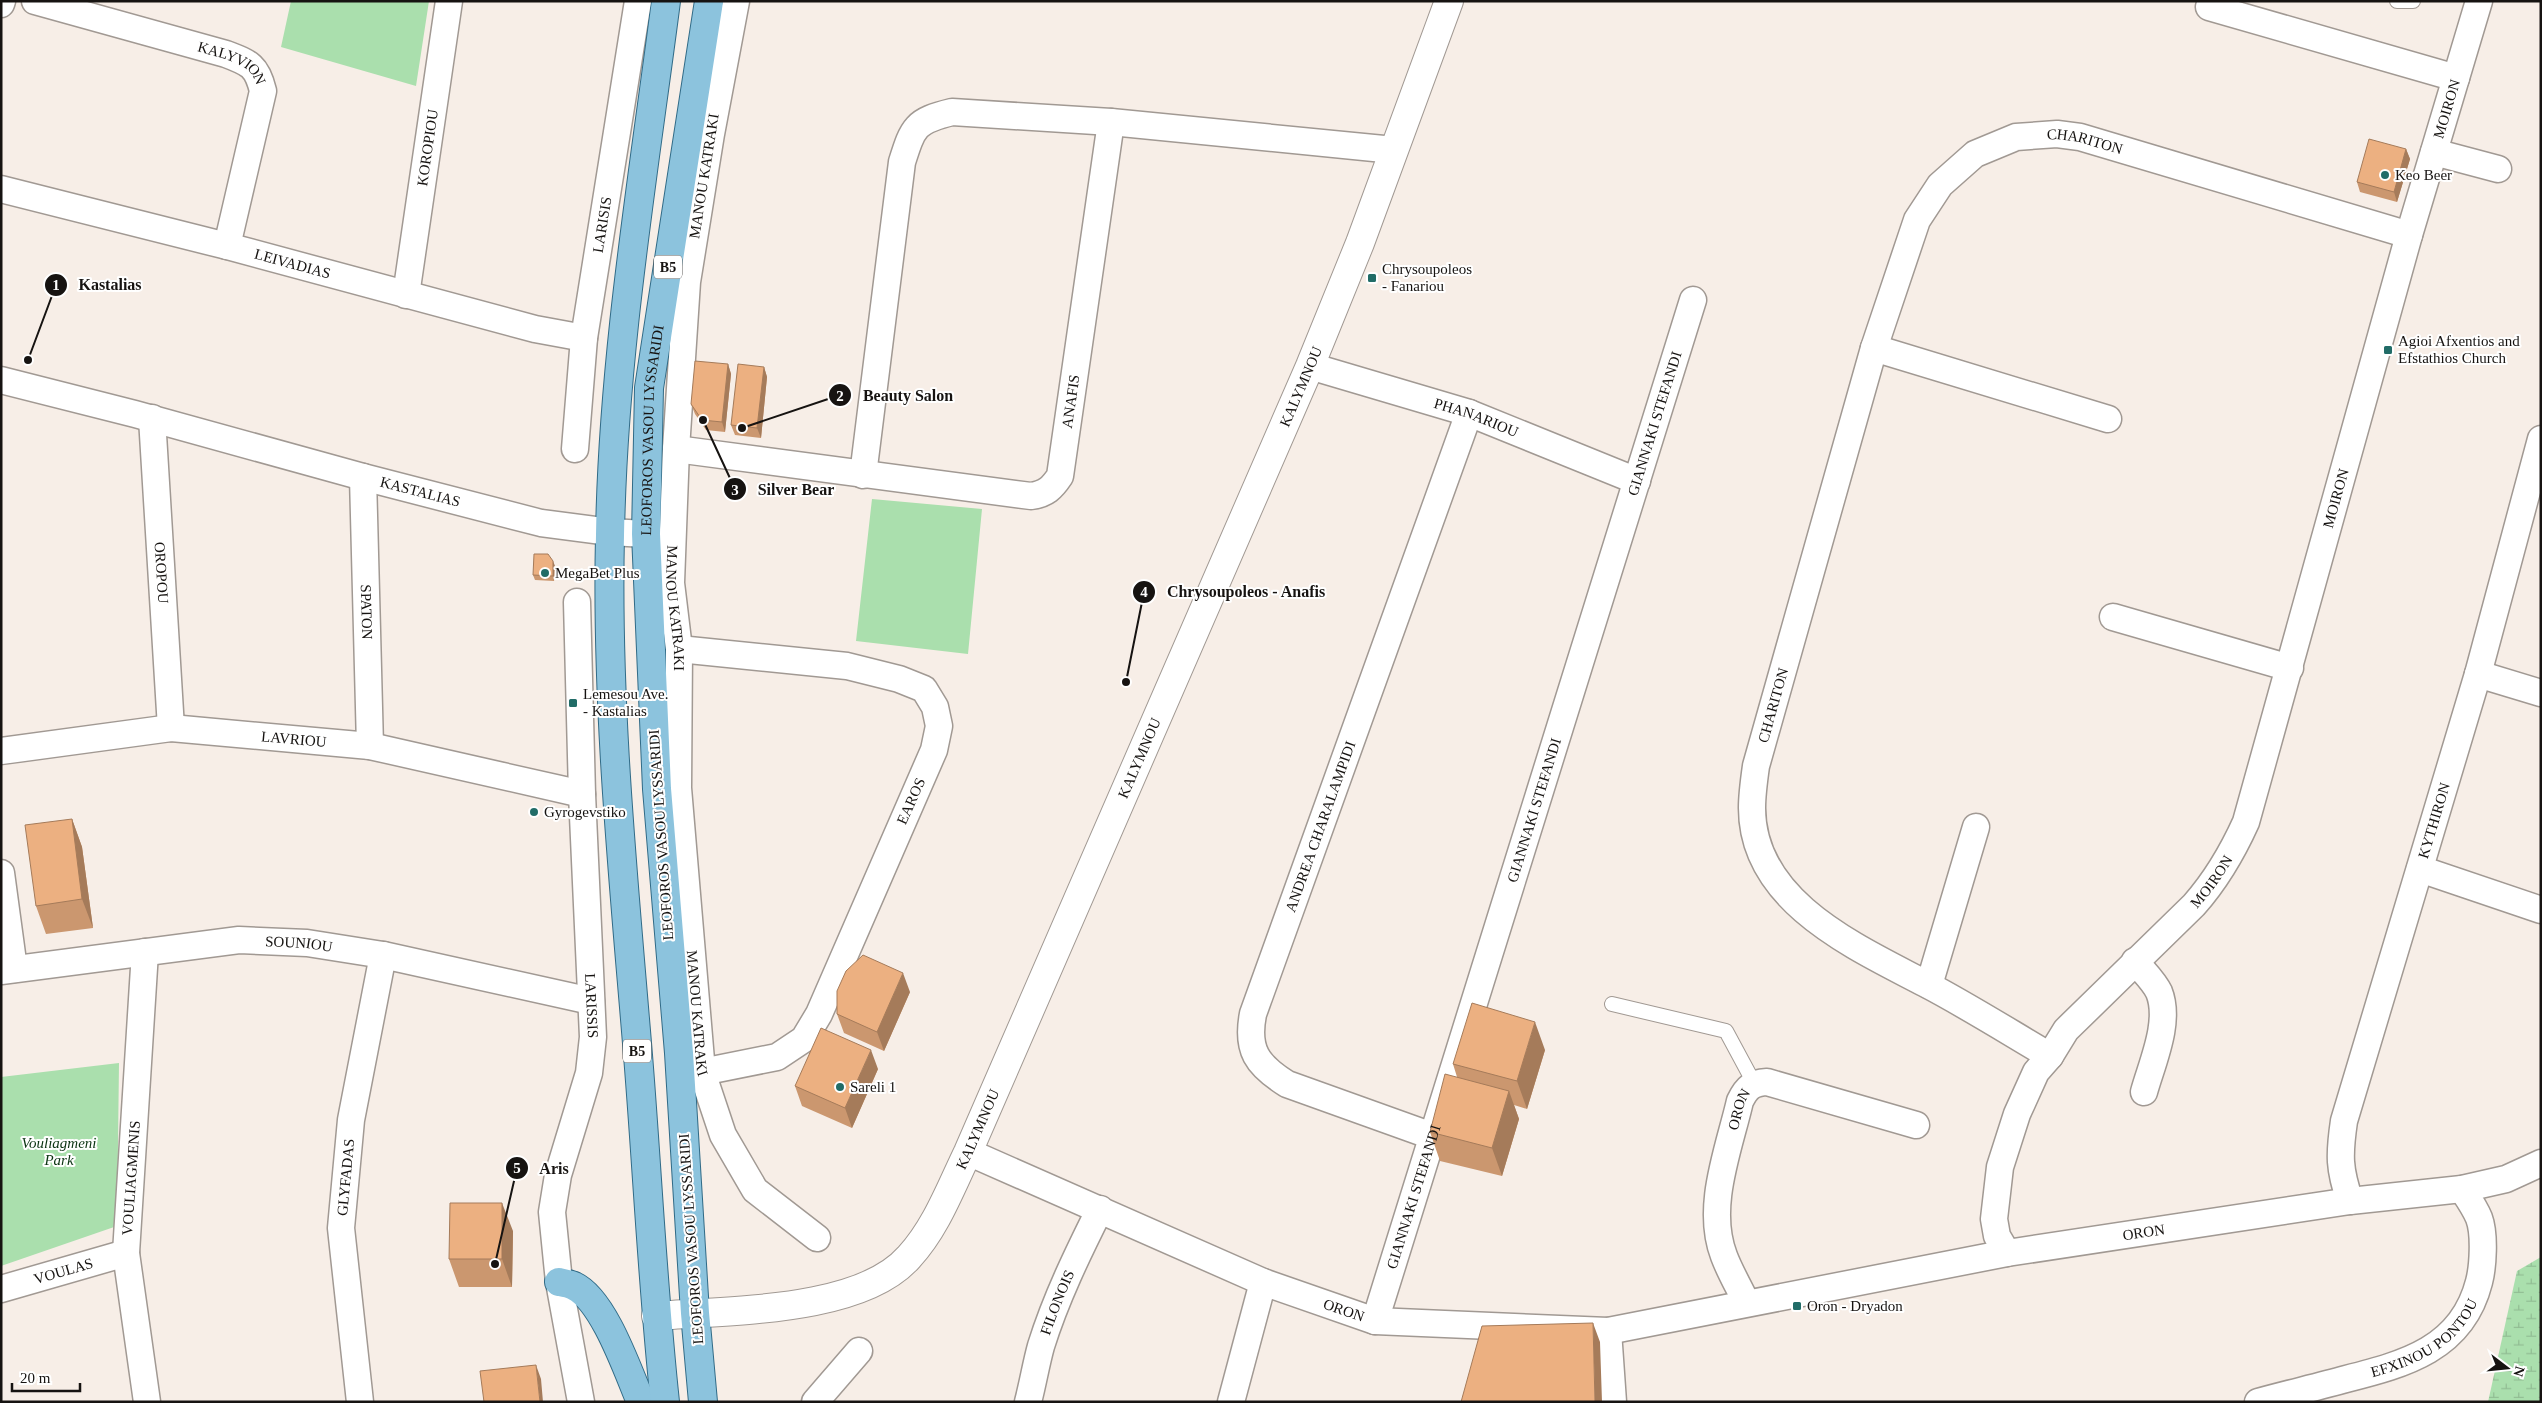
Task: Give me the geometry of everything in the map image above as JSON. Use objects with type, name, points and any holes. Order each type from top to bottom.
[{"type":"main road","name":"B5","points":[[665,1402],[656,1316],[615,787],[610,532],[623,337],[666,1]]},
{"type":"main road","name":"LEOFOROS VASOU LYSSARIDI","points":[[703,1402],[695,1313],[678,1053],[656,789],[646,534],[649,388],[710,1]]},
{"type":"main road","points":[[559,1282],[575,1286],[587,1295],[604,1317],[641,1402]]},
{"type":"street","name":"KALYVION","points":[[35,1],[226,54],[247,62],[259,74],[263,91],[227,246]]},
{"type":"street","name":"KOROPIOU","points":[[406,295],[450,1]]},
{"type":"street","name":"LARISIS","points":[[576,449],[584,338],[638,1]]},
{"type":"street","name":"MANOU KATRAKI","points":[[736,1],[710,134],[688,282],[676,449],[671,583],[679,650],[678,788],[702,1072],[723,1135],[755,1190],[817,1238]]},
{"type":"street","name":"KALYMNOU","points":[[656,1316],[780,1306],[827,1299],[860,1288],[887,1276],[909,1258],[935,1220],[968,1152],[1310,366],[1360,243],[1449,1]]},
{"type":"street","name":"MOIRON","points":[[2007,1253],[1997,1236],[1994,1220],[2000,1167],[2021,1106],[2036,1072],[2050,1056],[2066,1030],[2194,904],[2224,868],[2235,847],[2251,806],[2409,235],[2478,1]]},
{"type":"street","points":[[2209,7],[2456,78]]},
{"type":"street","points":[[863,475],[902,162],[912,132],[928,118],[952,112],[1111,122],[1394,150]]},
{"type":"street","name":"ANAFIS","points":[[676,449],[1031,496],[1042,494],[1052,488],[1060,476],[1111,122]]},
{"type":"street","name":"CHARITON","points":[[2050,1056],[1929,985],[1846,942],[1810,916],[1791,898],[1767,863],[1754,829],[1752,808],[1756,766],[1874,348],[1915,227],[1926,204],[1946,179],[1975,154],[2016,137],[2057,134],[2080,137],[2409,235]]},
{"type":"street","points":[[2434,152],[2498,169]]},
{"type":"street","name":"LEIVADIAS","points":[[1,189],[227,246],[535,329],[584,338]]},
{"type":"street","name":"GIANNAKI STEFANDI","points":[[1374,1321],[1693,300]]},
{"type":"street","points":[[1874,348],[2108,419]]},
{"type":"street","name":"PHANARIOU","points":[[1310,366],[1469,414],[1637,481]]},
{"type":"street","name":"KASTALIAS","points":[[1,380],[152,418],[363,477],[541,523],[610,532],[646,534]]},
{"type":"street","name":"ANDREA CHARALAMPIDI","points":[[1432,1136],[1287,1084],[1271,1074],[1260,1063],[1252,1049],[1249,1033],[1256,1005],[1469,414]]},
{"type":"street","name":"OROPOU","points":[[152,418],[171,728]]},
{"type":"street","name":"KYTHIRON","points":[[2350,1202],[2340,1172],[2340,1149],[2344,1121],[2478,674],[2541,438]]},
{"type":"street","name":"SPATON","points":[[363,477],[370,746]]},
{"type":"street","name":"LARISSIS","points":[[577,602],[582,794],[593,1037],[589,1073],[558,1175],[552,1212],[559,1282],[582,1402]]},
{"type":"street","points":[[2113,617],[2290,668]]},
{"type":"street","name":"EAROS","points":[[679,650],[847,666],[899,679],[924,689],[935,707],[939,726],[934,750],[819,1014],[804,1039],[777,1057],[702,1072]]},
{"type":"street","points":[[2478,674],[2541,693]]},
{"type":"street","name":"LAVRIOU","points":[[1,751],[171,728],[370,746],[582,794]]},
{"type":"street","points":[[1929,985],[1976,827]]},
{"type":"street","points":[[2420,869],[2541,910]]},
{"type":"street","points":[[1,872],[8,970]]},
{"type":"street","name":"SOUNIOU","points":[[8,970],[239,940],[307,943],[383,955],[591,1001]]},
{"type":"street","name":"VOULIAGMENIS","points":[[146,952],[126,1252],[148,1402]]},
{"type":"street","name":"GLYFADAS","points":[[360,1402],[341,1228],[351,1120],[383,955]]},
{"type":"street","points":[[2134,961],[2158,991],[2163,1008],[2162,1026],[2144,1092]]},
{"type":"street","name":"ORON","points":[[1746,1302],[1724,1256],[1718,1233],[1717,1208],[1740,1100],[1745,1090],[1754,1083],[1767,1082],[1916,1125]]},
{"type":"street","name":"ORON","points":[[968,1152],[1263,1282],[1374,1321],[1608,1331],[1746,1302],[2007,1253],[2350,1202],[2462,1189],[2506,1178],[2541,1164]]},
{"type":"street","name":"EFXINOU PONTOU","points":[[2258,1402],[2384,1369],[2419,1356],[2448,1337],[2470,1309],[2481,1275],[2483,1254],[2480,1219],[2462,1189]]},
{"type":"street","name":"FILONOIS","points":[[1028,1402],[1041,1347],[1050,1320],[1069,1272],[1100,1209]]},
{"type":"street","name":"VOULAS","points":[[1,1289],[126,1252]]},
{"type":"street","points":[[1231,1402],[1263,1282]]},
{"type":"street","points":[[1608,1331],[1613,1402]]},
{"type":"street","points":[[815,1402],[859,1351]]},
{"type":"lane","points":[[2397,1],[2412,1]]},
{"type":"lane","points":[[1612,1004],[1726,1031],[1754,1083]]},
{"type":"green space","points":[[291,1],[429,1],[416,86],[281,47]]},
{"type":"green space","points":[[872,499],[982,509],[968,654],[856,641]]},
{"type":"green space","name":"Vouliagmeni Park","points":[[119,1063],[117,1226],[1,1266],[1,1077]]},
{"type":"green space","points":[[2541,1257],[2541,1402],[2488,1402],[2517,1271]]},
{"type":"building","name":"Keo Beer","points":[[2369,139],[2406,149],[2394,192],[2357,182]]},
{"type":"building","points":[[695,361],[728,364],[722,422],[702,420],[691,404]]},
{"type":"building","points":[[738,364],[764,367],[757,428],[731,425]]},
{"type":"building","name":"MegaBet Plus","points":[[534,554],[548,554],[553,561],[553,576],[533,575]]},
{"type":"building","points":[[72,819],[82,899],[36,906],[25,825]]},
{"type":"building","points":[[863,955],[903,973],[877,1032],[837,1014],[837,991],[846,971]]},
{"type":"building","points":[[1472,1003],[1535,1022],[1517,1081],[1453,1064]]},
{"type":"building","points":[[821,1028],[871,1050],[845,1108],[795,1086]]},
{"type":"building","points":[[1445,1074],[1509,1091],[1492,1148],[1430,1132]]},
{"type":"building","points":[[450,1203],[502,1203],[502,1259],[449,1259]]},
{"type":"building","points":[[1593,1323],[1595,1402],[1461,1402],[1482,1326]]},
{"type":"building","points":[[536,1365],[540,1402],[484,1402],[480,1371]]},
{"type":"place","name":"Keo Beer","points":[[2385,175]]},
{"type":"place","name":"Chrysoupoleos - Fanariou","points":[[1372,278]]},
{"type":"place","name":"Agioi Afxentios and Efstathios Church","points":[[2388,350]]},
{"type":"place","name":"Kastalias","points":[[28,360]]},
{"type":"place","name":"Silver Bear","points":[[703,420]]},
{"type":"place","name":"Beauty Salon","points":[[742,428]]},
{"type":"place","name":"MegaBet Plus","points":[[545,573]]},
{"type":"place","name":"Chrysoupoleos - Anafis","points":[[1126,682]]},
{"type":"place","name":"Lemesou Ave. - Kastalias","points":[[573,703]]},
{"type":"place","name":"Gyrogevstiko","points":[[534,812]]},
{"type":"place","name":"Sareli 1","points":[[840,1087]]},
{"type":"place","name":"Aris","points":[[495,1264]]},
{"type":"place","name":"Oron - Dryadon","points":[[1797,1306]]}]
